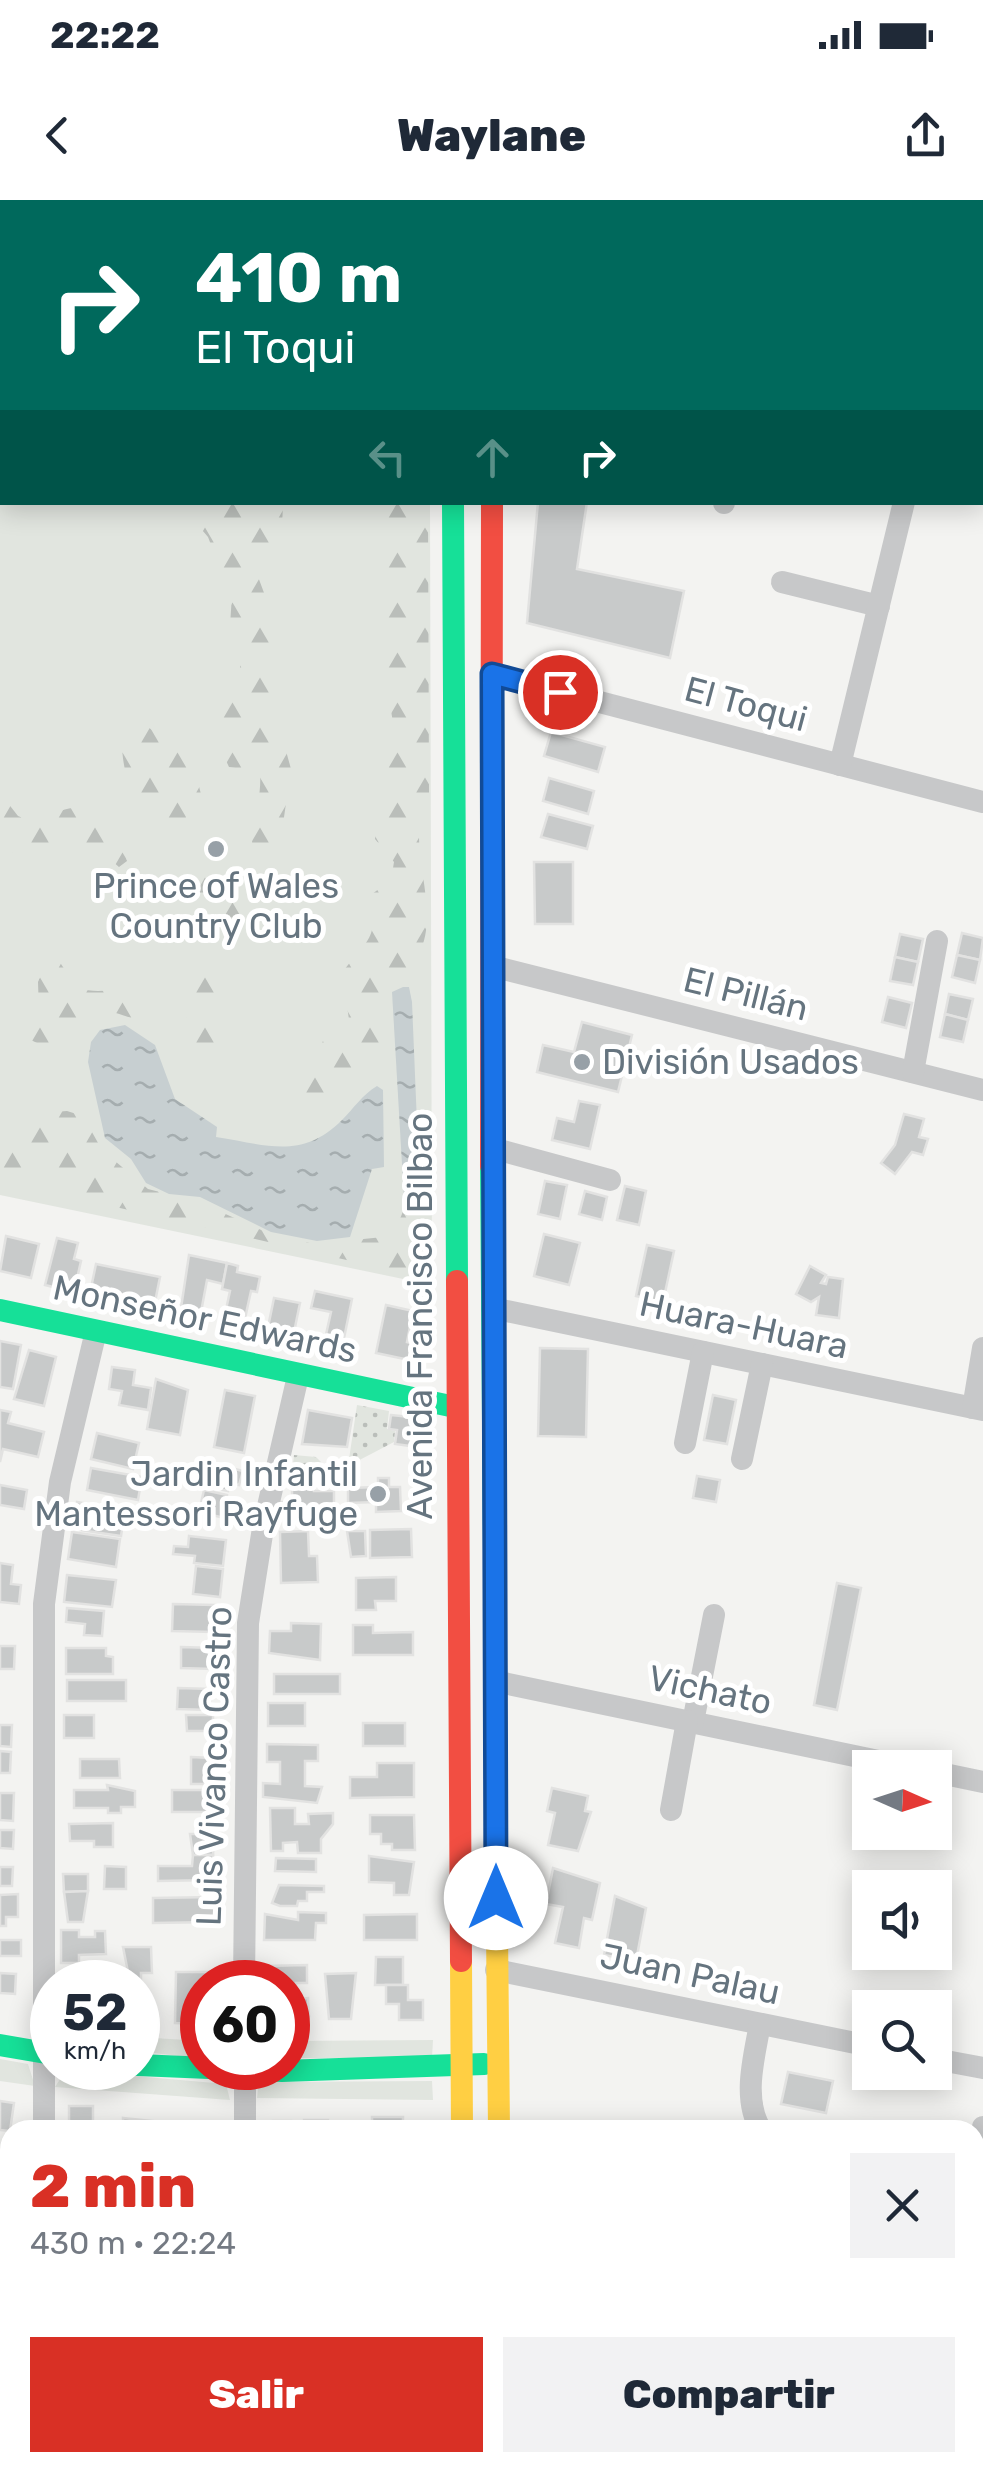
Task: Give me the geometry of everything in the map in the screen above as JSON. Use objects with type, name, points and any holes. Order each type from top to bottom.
[{"type":"main road","name":"Avenida Francisco Bilbao","points":[[453,505],[462,2120]]},
{"type":"main road","name":"Avenida Francisco Bilbao","points":[[492,505],[492,1457],[499,2120]]},
{"type":"main road","name":"Monseñor Edwards","points":[[0,1310],[455,1408]]},
{"type":"main road","points":[[455,1408],[480,1427],[492,1457]]},
{"type":"main road","points":[[0,2045],[30,2050]]},
{"type":"main road","points":[[310,2068],[461,2067],[498,2061]]},
{"type":"street","points":[[840,764],[903,505]]},
{"type":"street","points":[[782,582],[878,606]]},
{"type":"street","name":"El Toqui","points":[[492,674],[983,802]]},
{"type":"street","points":[[913,1072],[937,941]]},
{"type":"street","name":"El Pillán","points":[[492,966],[983,1090]]},
{"type":"street","points":[[492,1148],[610,1180]]},
{"type":"street","name":"Huara-Huara","points":[[492,1308],[978,1409]]},
{"type":"street","points":[[47,1960],[44,1604],[60,1482],[96,1331]]},
{"type":"street","points":[[978,1409],[983,1348]]},
{"type":"street","points":[[685,1443],[703,1352]]},
{"type":"street","points":[[742,1459],[762,1364]]},
{"type":"street","name":"Luis Vivanco Castro","points":[[244,1960],[248,1622],[263,1528],[298,1376]]},
{"type":"street","points":[[671,1810],[714,1615]]},
{"type":"street","name":"Vichato","points":[[494,1682],[852,1756]]},
{"type":"street","points":[[952,1776],[983,1782]]},
{"type":"street","name":"Juan Palau","points":[[496,1970],[852,2042]]},
{"type":"street","points":[[755,2120],[750,2086],[760,2024]]},
{"type":"street","points":[[952,2062],[983,2068]]},
{"type":"street","points":[[45,2120],[46,2090]]},
{"type":"street","points":[[245,2090],[245,2120]]},
{"type":"green space","name":"Prince of Wales Country Club","points":[[0,505],[430,505],[432,1285],[0,1195]]},
{"type":"green space","points":[[191,505],[282,505],[280,532],[257,574],[276,625],[278,722],[291,769],[275,879],[261,878],[252,849],[260,772],[229,767],[222,752],[214,701],[240,677],[240,652],[230,626],[233,579],[222,573],[208,537],[191,517]]},
{"type":"green space","points":[[385,505],[428,505],[429,794],[420,817],[419,841],[427,919],[423,943],[411,965],[388,984],[382,1044],[327,1110],[316,1117],[302,1108],[302,1071],[312,1064],[323,1041],[350,1026],[342,973],[372,931],[368,897],[391,880],[394,862],[375,839],[395,734],[377,629],[389,536]]},
{"type":"green space","points":[[137,719],[192,759],[203,802],[166,834],[144,817],[125,770],[124,726]]},
{"type":"green space","points":[[0,793],[18,816],[33,822],[72,808],[88,812],[118,839],[127,861],[119,867],[97,848],[31,845],[17,853],[1,850]]},
{"type":"green space","points":[[206,874],[239,904],[249,928],[241,941],[196,935],[185,895],[190,879]]},
{"type":"green space","points":[[57,958],[77,988],[133,991],[164,1025],[154,1028],[104,1011],[86,1018],[45,1047],[25,1037],[27,1026],[39,1014],[38,982],[45,963]]},
{"type":"green space","points":[[203,966],[220,971],[215,1060],[201,1064],[187,1055],[185,1036],[188,979]]},
{"type":"green space","points":[[53,1112],[83,1116],[102,1150],[148,1189],[199,1202],[270,1234],[314,1244],[393,1236],[404,1209],[426,1200],[425,1278],[59,1194],[46,1172],[31,1168],[10,1178],[0,1177],[0,1128],[15,1136],[41,1126]]},
{"type":"green space","points":[[357,1405],[389,1411],[387,1429],[395,1431],[394,1442],[348,1466]]},
{"type":"green space","points":[[294,1455],[316,1457],[332,1473],[333,1482],[291,1481]]},
{"type":"green space","points":[[160,2038],[180,2040],[180,2056],[160,2054]]},
{"type":"green space","points":[[433,2040],[432,2058],[310,2058],[310,2041]]},
{"type":"green space","points":[[0,2059],[28,2064],[30,2085],[0,2081]]},
{"type":"green space","points":[[160,2078],[180,2080],[180,2090],[228,2090],[230,2100],[95,2090],[160,2090]]},
{"type":"green space","points":[[432,2081],[433,2100],[257,2098],[258,2090],[310,2090],[310,2082]]},
{"type":"water","points":[[409,987],[412,1002],[420,1196],[404,1199],[392,992]]},
{"type":"water","points":[[125,1025],[155,1045],[175,1099],[217,1127],[216,1137],[268,1146],[313,1141],[342,1120],[367,1093],[377,1086],[383,1090],[384,1167],[372,1169],[350,1237],[317,1241],[271,1232],[200,1197],[169,1194],[146,1183],[131,1159],[105,1138],[88,1062],[91,1042],[100,1030]]},
{"type":"building","points":[[538,505],[587,505],[577,569],[684,591],[670,658],[527,623]]},
{"type":"building","points":[[551,732],[605,747],[598,772],[544,756]]},
{"type":"building","points":[[549,778],[594,791],[588,814],[543,801]]},
{"type":"building","points":[[548,814],[593,826],[587,849],[541,837]]},
{"type":"building","points":[[534,862],[573,862],[573,924],[535,924]]},
{"type":"building","points":[[962,933],[983,938],[980,960],[957,955]]},
{"type":"building","points":[[900,934],[923,939],[918,962],[895,957]]},
{"type":"building","points":[[957,955],[980,960],[975,983],[952,977]]},
{"type":"building","points":[[895,957],[918,962],[913,985],[890,981]]},
{"type":"building","points":[[949,994],[973,999],[968,1020],[945,1014]]},
{"type":"building","points":[[888,997],[912,1003],[906,1028],[882,1022]]},
{"type":"building","points":[[945,1014],[968,1020],[963,1042],[940,1037]]},
{"type":"building","name":"División Usados","points":[[582,1022],[632,1035],[618,1092],[537,1072],[543,1045],[574,1052]]},
{"type":"building","points":[[579,1101],[600,1105],[590,1149],[552,1140],[557,1118],[574,1122]]},
{"type":"building","points":[[904,1114],[924,1119],[919,1137],[928,1139],[923,1155],[912,1152],[895,1174],[881,1163],[895,1145]]},
{"type":"building","points":[[545,1181],[567,1185],[560,1219],[538,1214]]},
{"type":"building","points":[[625,1186],[646,1191],[639,1225],[617,1220]]},
{"type":"building","points":[[585,1191],[607,1197],[602,1220],[579,1214]]},
{"type":"building","points":[[544,1234],[580,1243],[569,1285],[534,1276]]},
{"type":"building","points":[[6,1236],[39,1244],[31,1278],[0,1271]]},
{"type":"building","points":[[57,1238],[78,1243],[74,1259],[81,1261],[74,1292],[45,1285]]},
{"type":"building","points":[[647,1245],[674,1251],[663,1302],[636,1296]]},
{"type":"building","points":[[189,1255],[227,1263],[223,1284],[207,1280],[201,1312],[181,1308]]},
{"type":"building","points":[[227,1263],[238,1266],[237,1272],[260,1277],[257,1292],[251,1291],[244,1323],[224,1319],[230,1291],[222,1289]]},
{"type":"building","points":[[96,1264],[160,1277],[155,1302],[91,1288]]},
{"type":"building","points":[[810,1266],[826,1275],[821,1283],[826,1284],[828,1277],[843,1279],[839,1318],[816,1315],[819,1297],[811,1302],[796,1294]]},
{"type":"building","points":[[315,1291],[352,1299],[343,1343],[325,1339],[331,1312],[311,1308]]},
{"type":"building","points":[[274,1298],[300,1303],[293,1337],[267,1332]]},
{"type":"building","points":[[386,1305],[413,1311],[407,1342],[418,1345],[414,1361],[376,1353]]},
{"type":"building","points":[[0,1341],[21,1345],[13,1389],[0,1387]]},
{"type":"building","points":[[540,1348],[588,1349],[586,1437],[538,1436]]},
{"type":"building","points":[[29,1350],[56,1357],[44,1406],[14,1399]]},
{"type":"building","points":[[112,1367],[135,1370],[133,1385],[151,1388],[148,1410],[119,1405],[122,1391],[109,1389]]},
{"type":"building","points":[[156,1379],[188,1390],[180,1435],[147,1429]]},
{"type":"building","points":[[225,1390],[255,1396],[244,1453],[214,1447]]},
{"type":"building","points":[[713,1395],[736,1400],[727,1444],[704,1440]]},
{"type":"building","points":[[0,1410],[11,1412],[8,1423],[44,1432],[38,1457],[3,1449],[0,1462]]},
{"type":"building","points":[[308,1410],[352,1418],[347,1447],[302,1444]]},
{"type":"building","points":[[391,1415],[421,1418],[418,1447],[395,1444],[397,1430],[389,1429]]},
{"type":"building","points":[[97,1433],[139,1443],[133,1469],[91,1459]]},
{"type":"building","points":[[209,1463],[243,1471],[239,1485],[229,1483],[228,1491],[204,1486]]},
{"type":"building","points":[[91,1468],[142,1477],[138,1500],[87,1490]]},
{"type":"building","points":[[697,1476],[720,1480],[716,1502],[693,1498]]},
{"type":"building","points":[[378,1478],[389,1478],[389,1487],[400,1487],[401,1511],[376,1512],[376,1502],[348,1503],[348,1488],[378,1487]]},
{"type":"building","points":[[292,1484],[315,1484],[314,1491],[334,1491],[334,1511],[327,1512],[327,1517],[279,1517],[279,1502],[292,1502]]},
{"type":"building","points":[[0,1485],[27,1490],[24,1509],[0,1505]]},
{"type":"building","points":[[204,1490],[227,1495],[226,1503],[236,1505],[233,1520],[199,1512]]},
{"type":"building","points":[[77,1502],[125,1510],[121,1536],[73,1529]]},
{"type":"building","points":[[411,1529],[412,1557],[370,1558],[370,1530]]},
{"type":"building","points":[[308,1531],[309,1556],[317,1556],[318,1582],[281,1583],[280,1532]]},
{"type":"building","points":[[347,1531],[365,1531],[366,1556],[351,1557]]},
{"type":"building","points":[[72,1532],[120,1539],[116,1567],[68,1559]]},
{"type":"building","points":[[189,1536],[226,1540],[223,1566],[194,1563],[195,1556],[173,1554],[174,1546],[188,1547]]},
{"type":"building","points":[[0,1563],[13,1565],[11,1584],[21,1585],[19,1604],[0,1602]]},
{"type":"building","points":[[196,1566],[223,1569],[220,1597],[193,1594]]},
{"type":"building","points":[[67,1575],[116,1580],[112,1607],[64,1602]]},
{"type":"building","points":[[396,1577],[396,1601],[375,1601],[376,1610],[356,1610],[356,1578]]},
{"type":"building","points":[[837,1583],[861,1588],[837,1710],[814,1705]]},
{"type":"building","points":[[173,1604],[214,1605],[214,1632],[172,1631]]},
{"type":"building","points":[[67,1608],[104,1611],[102,1636],[84,1635],[85,1624],[66,1622]]},
{"type":"building","points":[[291,1623],[321,1624],[320,1660],[269,1653],[270,1631],[291,1631]]},
{"type":"building","points":[[353,1625],[373,1625],[373,1633],[413,1632],[413,1655],[353,1655]]},
{"type":"building","points":[[0,1646],[15,1646],[14,1669],[0,1669]]},
{"type":"building","points":[[181,1647],[214,1648],[214,1669],[181,1668]]},
{"type":"building","points":[[66,1648],[106,1648],[106,1656],[113,1657],[113,1674],[66,1674]]},
{"type":"building","points":[[274,1674],[340,1674],[340,1694],[274,1694]]},
{"type":"building","points":[[67,1680],[126,1680],[126,1701],[67,1701]]},
{"type":"building","points":[[178,1688],[211,1689],[210,1710],[177,1709]]},
{"type":"building","points":[[268,1703],[305,1703],[305,1726],[268,1726]]},
{"type":"building","points":[[64,1715],[94,1715],[94,1738],[64,1738]]},
{"type":"building","points":[[186,1715],[213,1715],[213,1731],[187,1731]]},
{"type":"building","points":[[363,1723],[405,1723],[405,1746],[363,1746]]},
{"type":"building","points":[[0,1725],[12,1725],[11,1747],[0,1746]]},
{"type":"building","points":[[267,1744],[318,1745],[318,1761],[305,1761],[305,1786],[322,1787],[317,1803],[263,1797],[263,1783],[280,1784],[280,1762],[267,1762]]},
{"type":"building","points":[[0,1751],[11,1752],[10,1773],[0,1773]]},
{"type":"building","points":[[191,1757],[212,1758],[212,1784],[191,1784]]},
{"type":"building","points":[[80,1759],[119,1759],[120,1778],[80,1778]]},
{"type":"building","points":[[377,1763],[414,1763],[414,1797],[350,1798],[350,1777],[377,1777]]},
{"type":"building","points":[[107,1785],[135,1791],[135,1807],[121,1807],[121,1813],[108,1813],[108,1808],[74,1808],[74,1790],[108,1790]]},
{"type":"building","points":[[552,1788],[588,1796],[585,1811],[591,1812],[578,1851],[548,1845],[555,1813],[547,1811]]},
{"type":"building","points":[[172,1790],[211,1790],[210,1812],[172,1812]]},
{"type":"building","points":[[0,1793],[14,1793],[13,1821],[0,1820]]},
{"type":"building","points":[[270,1808],[295,1808],[295,1824],[309,1824],[308,1814],[333,1813],[333,1824],[321,1839],[321,1853],[298,1853],[297,1842],[283,1843],[283,1851],[271,1851]]},
{"type":"building","points":[[370,1815],[414,1815],[415,1850],[392,1850],[392,1844],[381,1844],[381,1834],[370,1834]]},
{"type":"building","points":[[113,1823],[113,1847],[94,1847],[94,1841],[70,1841],[69,1824]]},
{"type":"building","points":[[0,1830],[14,1830],[13,1849],[0,1848]]},
{"type":"building","points":[[190,1834],[214,1834],[213,1855],[193,1855]]},
{"type":"building","points":[[193,1855],[213,1855],[214,1880],[158,1881],[158,1866],[192,1866]]},
{"type":"building","points":[[369,1856],[414,1862],[409,1895],[394,1895],[394,1883],[369,1882]]},
{"type":"building","points":[[276,1858],[316,1859],[316,1872],[275,1871]]},
{"type":"building","points":[[105,1866],[126,1867],[126,1889],[104,1889]]},
{"type":"building","points":[[0,1867],[13,1867],[12,1886],[0,1886]]},
{"type":"building","points":[[553,1868],[600,1883],[592,1920],[584,1918],[579,1948],[555,1943],[563,1907],[546,1904]]},
{"type":"building","points":[[63,1874],[88,1874],[88,1891],[64,1892]]},
{"type":"building","points":[[279,1885],[324,1886],[324,1892],[307,1892],[307,1901],[298,1901],[297,1906],[280,1906],[272,1903]]},
{"type":"building","points":[[88,1891],[83,1922],[68,1922],[64,1892]]},
{"type":"building","points":[[18,1894],[18,1917],[6,1917],[6,1926],[0,1926],[0,1895]]},
{"type":"building","points":[[615,1896],[646,1908],[636,1961],[604,1955]]},
{"type":"building","points":[[215,1897],[215,1922],[153,1923],[153,1898]]},
{"type":"building","points":[[298,1912],[326,1913],[326,1923],[316,1923],[315,1940],[264,1940],[265,1914],[298,1920]]},
{"type":"building","points":[[417,1914],[417,1940],[364,1940],[364,1915]]},
{"type":"building","points":[[61,1930],[79,1930],[79,1937],[95,1937],[95,1931],[105,1931],[106,1954],[61,1960]]},
{"type":"building","points":[[0,1940],[21,1940],[21,1956],[0,1956]]},
{"type":"building","points":[[123,1947],[151,1947],[152,1960],[126,1960]]},
{"type":"building","points":[[376,1957],[403,1957],[403,1985],[375,1985]]},
{"type":"building","points":[[176,1972],[180,1972],[180,2023],[175,2023]]},
{"type":"building","points":[[0,1973],[16,1974],[15,1994],[0,1993]]},
{"type":"building","points":[[356,1973],[351,2019],[329,2019],[325,1974]]},
{"type":"building","points":[[386,1985],[408,1985],[408,2000],[423,2000],[423,2020],[399,2020],[399,2004],[386,2004]]},
{"type":"building","points":[[788,2072],[833,2081],[826,2113],[781,2104]]},
{"type":"building","points":[[0,2101],[14,2103],[12,2120],[0,2120]]},
{"type":"building","points":[[69,2106],[93,2106],[93,2120],[69,2120]]},
{"type":"building","points":[[372,2117],[403,2117],[403,2120]]},
{"type":"traffic: fast","points":[[453,505],[457,1281]]},
{"type":"traffic: fast","points":[[491,1166],[497,1930]]},
{"type":"traffic: fast","points":[[0,1310],[455,1407]]},
{"type":"traffic: fast","points":[[0,2045],[30,2050]]},
{"type":"traffic: fast","points":[[160,2066],[282,2071],[484,2064]]},
{"type":"traffic: slow","points":[[497,1930],[499,2120]]},
{"type":"traffic: slow","points":[[461,1961],[462,2120]]},
{"type":"traffic: jam","points":[[491,1166],[492,505]]},
{"type":"traffic: jam","points":[[457,1281],[461,1961]]},
{"type":"place","name":"Prince of Wales Country Club","points":[[216,849]]},
{"type":"place","name":"División Usados","points":[[582,1062]]},
{"type":"place","name":"Jardin Infantil Mantessori Rayfuge","points":[[378,1494]]},
{"type":"route","points":[[496,1898],[492,674],[560,692]]}]
